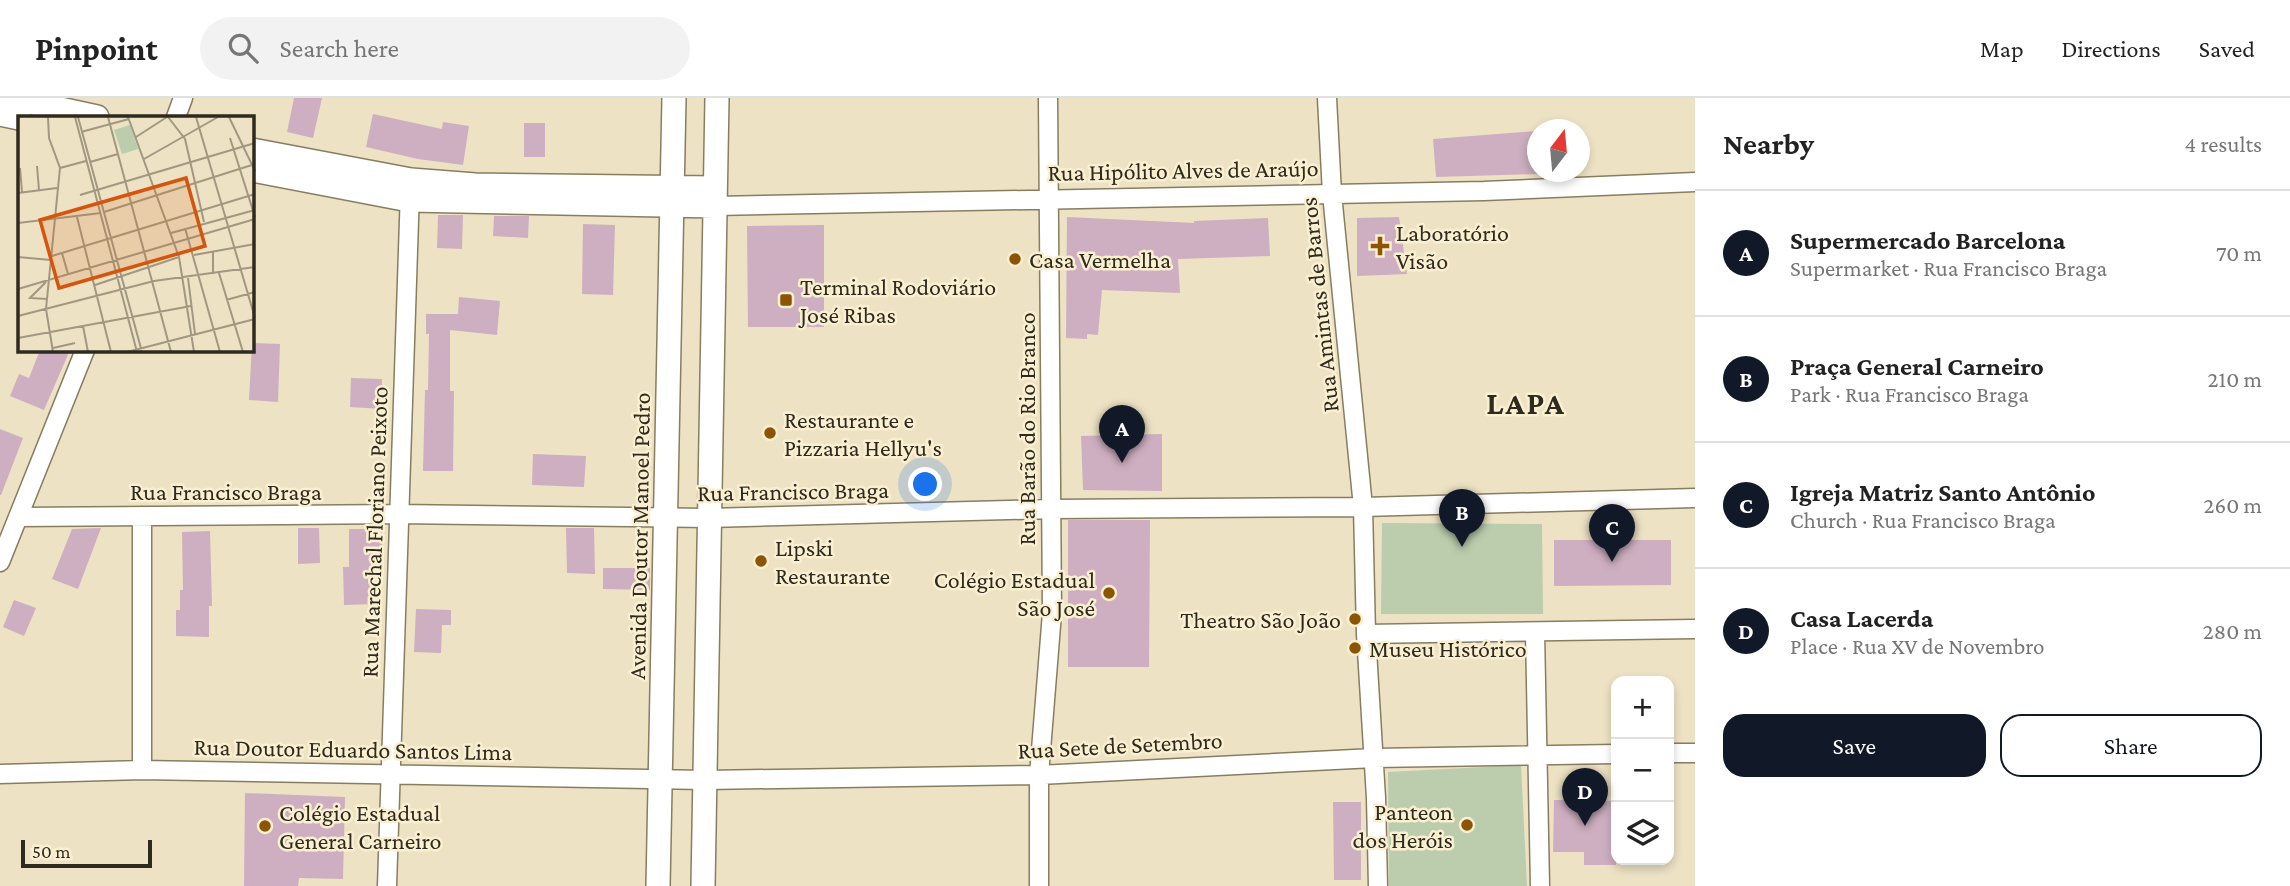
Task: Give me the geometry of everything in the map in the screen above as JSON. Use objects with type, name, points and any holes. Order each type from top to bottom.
[{"type":"main road","points":[[9,98],[92,116]]},
{"type":"main road","name":"Avenida Doutor Manoel Pedro","points":[[658,886],[674,98]]},
{"type":"main road","points":[[703,886],[717,98]]},
{"type":"main road","points":[[0,114],[18,118]]},
{"type":"main road","points":[[254,151],[410,190]]},
{"type":"main road","points":[[254,170],[410,190],[475,186],[715,197]]},
{"type":"street","points":[[176,116],[183,98]]},
{"type":"street","name":"Rua Barão do Rio Branco","points":[[1039,886],[1039,775],[1052,613],[1048,98]]},
{"type":"street","name":"Rua Amintas de Barros","points":[[1327,98],[1332,194],[1363,507],[1378,886]]},
{"type":"street","name":"Rua Hipólito Alves de Araújo","points":[[715,197],[1049,199],[1484,191],[1695,182]]},
{"type":"street","name":"Rua Marechal Floriano Peixoto","points":[[387,886],[410,190]]},
{"type":"street","points":[[1,558],[84,352]]},
{"type":"street","name":"Rua Francisco Braga","points":[[18,517],[399,514],[709,518],[1051,509],[1363,507],[1695,498]]},
{"type":"street","points":[[142,516],[142,771]]},
{"type":"street","points":[[1366,634],[1695,629]]},
{"type":"street","points":[[1535,632],[1540,886]]},
{"type":"street","points":[[1674,753],[1695,753]]},
{"type":"street","name":"Rua Sete de Setembro","points":[[705,780],[1039,775],[1374,758],[1611,754]]},
{"type":"street","name":"Rua Doutor Eduardo Santos Lima","points":[[0,774],[142,771],[705,780]]},
{"type":"green space","points":[[1382,523],[1542,524],[1543,614],[1381,614]]},
{"type":"green space","points":[[1521,765],[1527,886],[1389,886],[1388,772]]},
{"type":"building","points":[[294,98],[322,98],[313,138],[287,132]]},
{"type":"building","points":[[373,114],[442,129],[443,122],[469,126],[463,165],[418,159],[366,147]]},
{"type":"building","points":[[524,123],[545,123],[545,157],[524,157]]},
{"type":"building","points":[[1527,132],[1527,174],[1436,177],[1433,139]]},
{"type":"building","points":[[438,215],[463,215],[462,249],[437,248]]},
{"type":"building","points":[[494,216],[529,216],[528,238],[493,236]]},
{"type":"building","points":[[1067,217],[1194,223],[1268,218],[1270,256],[1178,259],[1180,293],[1102,290],[1098,335],[1087,334],[1087,339],[1066,338]]},
{"type":"building","name":"Laboratório Visão","points":[[1399,217],[1407,274],[1357,276],[1357,218]]},
{"type":"building","points":[[583,224],[615,225],[613,295],[582,294]]},
{"type":"building","name":"Terminal Rodoviário José Ribas","points":[[824,225],[824,327],[748,327],[747,226]]},
{"type":"building","points":[[459,297],[500,301],[497,335],[450,330],[450,391],[454,391],[453,471],[423,471],[425,390],[428,390],[429,334],[426,334],[426,314],[458,314]]},
{"type":"building","points":[[254,343],[280,344],[278,402],[249,400]]},
{"type":"building","points":[[39,352],[69,352],[44,410],[10,396],[19,374],[29,378]]},
{"type":"building","points":[[351,378],[382,379],[381,409],[350,407]]},
{"type":"building","points":[[0,429],[23,438],[1,495],[0,495]]},
{"type":"building","points":[[1162,434],[1162,491],[1083,490],[1081,436]]},
{"type":"building","points":[[533,454],[586,456],[584,487],[532,485]]},
{"type":"building","name":"Colégio Estadual São José","points":[[1068,520],[1150,520],[1149,667],[1068,667]]},
{"type":"building","points":[[101,528],[78,589],[52,579],[72,529]]},
{"type":"building","points":[[298,528],[319,528],[320,563],[298,564]]},
{"type":"building","points":[[566,528],[594,528],[595,574],[567,573]]},
{"type":"building","points":[[349,529],[382,529],[382,563],[371,563],[373,604],[344,605],[343,567],[349,567]]},
{"type":"building","points":[[210,531],[212,606],[209,606],[209,637],[176,636],[176,610],[180,610],[180,590],[183,590],[182,532]]},
{"type":"building","points":[[1554,540],[1671,540],[1671,585],[1554,586]]},
{"type":"building","points":[[603,568],[650,568],[650,590],[603,589]]},
{"type":"building","points":[[14,600],[36,608],[24,636],[3,627]]},
{"type":"building","points":[[416,609],[451,610],[451,625],[442,625],[441,653],[414,652]]},
{"type":"building","points":[[245,793],[345,797],[343,879],[299,878],[298,886],[244,886]]},
{"type":"building","points":[[1554,800],[1611,801],[1611,865],[1584,865],[1584,852],[1553,852]]},
{"type":"building","points":[[1333,802],[1361,802],[1361,880],[1334,880]]},
{"type":"place","name":"Laboratório Visão","points":[[1380,246]]},
{"type":"place","name":"Casa Vermelha","points":[[1015,259]]},
{"type":"place","name":"Terminal Rodoviário José Ribas","points":[[786,300]]},
{"type":"place","name":"Restaurante e Pizzaria Hellyu's","points":[[770,433]]},
{"type":"place","name":"Supermercado Barcelona","points":[[1122,463]]},
{"type":"place","name":"Praça General Carneiro","points":[[1462,547]]},
{"type":"place","name":"Lipski Restaurante","points":[[761,561]]},
{"type":"place","name":"Igreja Matriz Santo Antônio","points":[[1612,562]]},
{"type":"place","name":"Colégio Estadual São José","points":[[1109,593]]},
{"type":"place","name":"Theatro São João","points":[[1355,619]]},
{"type":"place","name":"Museu Histórico","points":[[1355,648]]},
{"type":"place","name":"Panteon dos Heróis","points":[[1467,825]]},
{"type":"place","name":"Colégio Estadual General Carneiro","points":[[265,826]]},
{"type":"place","name":"Casa Lacerda","points":[[1585,826]]},
{"type":"district","name":"LAPA","points":[[1526,403]]}]
